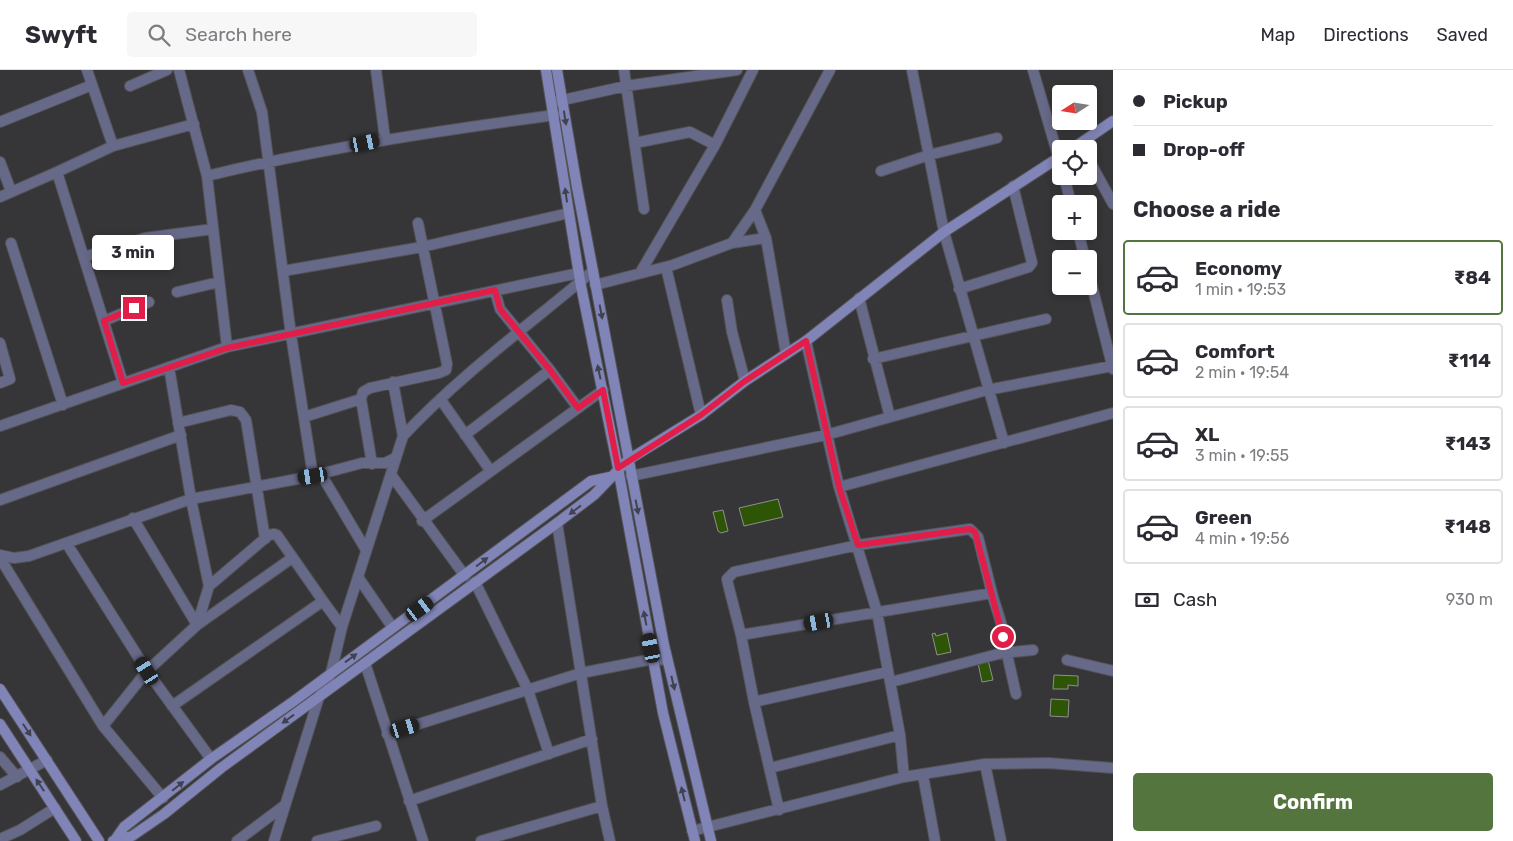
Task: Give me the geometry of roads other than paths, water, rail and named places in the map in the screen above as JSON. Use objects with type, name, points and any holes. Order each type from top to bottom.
[{"type":"street","points":[[87,70],[114,146]]},
{"type":"street","points":[[130,86],[167,70]]},
{"type":"street","points":[[180,70],[207,176],[227,348]]},
{"type":"street","points":[[376,70],[384,139]]},
{"type":"street","points":[[546,70],[558,101],[593,271],[667,660],[711,841]]},
{"type":"street","points":[[557,70],[558,101],[555,115],[580,277],[618,468],[663,713],[693,836],[708,828],[904,777],[985,764],[1048,763],[1113,768]]},
{"type":"street","points":[[624,70],[644,209]]},
{"type":"street","points":[[558,101],[626,86],[737,70]]},
{"type":"street","points":[[640,273],[715,145],[753,70]]},
{"type":"street","points":[[732,243],[755,210],[830,70]]},
{"type":"street","points":[[912,70],[944,232],[987,390],[1004,443]]},
{"type":"street","points":[[1033,70],[1055,140]]},
{"type":"street","points":[[252,71],[262,112],[291,335],[304,417],[317,475],[366,550]]},
{"type":"street","points":[[0,122],[92,85]]},
{"type":"street","points":[[207,176],[268,161],[384,139],[555,115]]},
{"type":"street","points":[[1087,140],[1113,121]]},
{"type":"street","points":[[0,198],[11,191],[114,146],[194,124]]},
{"type":"street","points":[[635,143],[690,132],[715,145]]},
{"type":"street","points":[[880,171],[929,155],[996,138]]},
{"type":"street","points":[[0,162],[11,191]]},
{"type":"street","points":[[114,840],[132,836],[156,819],[594,495],[610,476],[628,460],[701,415],[745,381],[806,341],[944,232],[1013,186],[1052,165]]},
{"type":"street","points":[[57,172],[123,383]]},
{"type":"street","points":[[1097,175],[1113,204]]},
{"type":"street","points":[[959,289],[1029,267],[1032,263],[1013,186]]},
{"type":"street","points":[[755,210],[766,238],[786,354]]},
{"type":"street","points":[[283,271],[422,247],[569,212]]},
{"type":"street","points":[[372,464],[361,399],[363,392],[370,388],[446,370],[446,358],[418,223]]},
{"type":"street","points":[[84,257],[145,238],[213,228]]},
{"type":"street","points":[[595,285],[666,266],[732,243],[766,238]]},
{"type":"street","points":[[11,243],[63,405]]},
{"type":"street","points":[[666,266],[701,415]]},
{"type":"street","points":[[0,426],[227,348],[495,290],[580,277],[593,271]]},
{"type":"street","points":[[274,841],[319,697],[331,673],[342,627],[392,476],[395,458],[403,436],[424,413],[580,277]]},
{"type":"street","points":[[177,292],[219,282]]},
{"type":"street","points":[[495,290],[500,309],[550,370],[578,408]]},
{"type":"street","points":[[631,476],[826,435],[987,390],[1112,368],[1108,331],[1096,295]]},
{"type":"street","points":[[859,298],[873,359],[890,417]]},
{"type":"street","points":[[727,300],[732,332],[745,381]]},
{"type":"street","points":[[104,321],[149,302]]},
{"type":"street","points":[[873,359],[1046,319]]},
{"type":"street","points":[[806,341],[839,487],[877,612],[900,735],[904,777]]},
{"type":"street","points":[[0,343],[10,379],[0,383]]},
{"type":"street","points":[[169,367],[191,499],[209,586],[197,625]]},
{"type":"street","points":[[465,435],[550,370]]},
{"type":"street","points":[[393,382],[403,436]]},
{"type":"street","points":[[422,521],[603,390]]},
{"type":"street","points":[[304,417],[361,399]]},
{"type":"street","points":[[441,400],[490,470]]},
{"type":"street","points":[[178,423],[231,410],[240,412],[246,420],[265,539]]},
{"type":"street","points":[[839,487],[1113,414]]},
{"type":"street","points":[[0,500],[181,435]]},
{"type":"street","points":[[0,556],[21,558],[68,544],[133,518],[191,499],[256,485],[317,475],[362,463],[385,463],[395,458]]},
{"type":"street","points":[[392,476],[422,521],[465,576]]},
{"type":"street","points":[[114,840],[124,827],[211,760],[465,576],[590,481],[610,476]]},
{"type":"street","points":[[133,518],[197,625]]},
{"type":"street","points":[[557,523],[602,806],[610,841]]},
{"type":"street","points":[[779,810],[728,584],[730,574],[858,545],[970,529],[978,537],[1003,637],[1004,653],[1016,694]]},
{"type":"street","points":[[209,586],[269,535],[277,535],[342,627]]},
{"type":"street","points":[[68,544],[147,671],[211,760]]},
{"type":"street","points":[[0,556],[103,726],[163,798]]},
{"type":"street","points":[[103,726],[147,671],[197,625],[292,558]]},
{"type":"street","points":[[358,576],[393,628]]},
{"type":"street","points":[[475,582],[528,690],[550,754]]},
{"type":"street","points":[[741,635],[992,593]]},
{"type":"street","points":[[172,706],[323,601]]},
{"type":"street","points":[[754,702],[1004,653],[1033,650]]},
{"type":"street","points":[[387,734],[581,673],[653,660],[667,660]]},
{"type":"street","points":[[1067,660],[1113,671]]},
{"type":"street","points":[[365,663],[408,801],[423,841]]},
{"type":"street","points":[[0,689],[99,841]]},
{"type":"street","points":[[0,724],[76,841]]},
{"type":"street","points":[[770,768],[900,735]]},
{"type":"street","points":[[408,801],[592,740]]},
{"type":"street","points":[[0,757],[17,777]]},
{"type":"street","points":[[0,785],[46,760]]},
{"type":"street","points":[[985,764],[1000,841]]},
{"type":"street","points":[[923,774],[935,841]]},
{"type":"street","points":[[237,841],[285,805]]},
{"type":"street","points":[[481,841],[602,806]]},
{"type":"street","points":[[0,839],[20,830],[55,808]]},
{"type":"street","points":[[317,841],[376,826]]}]
